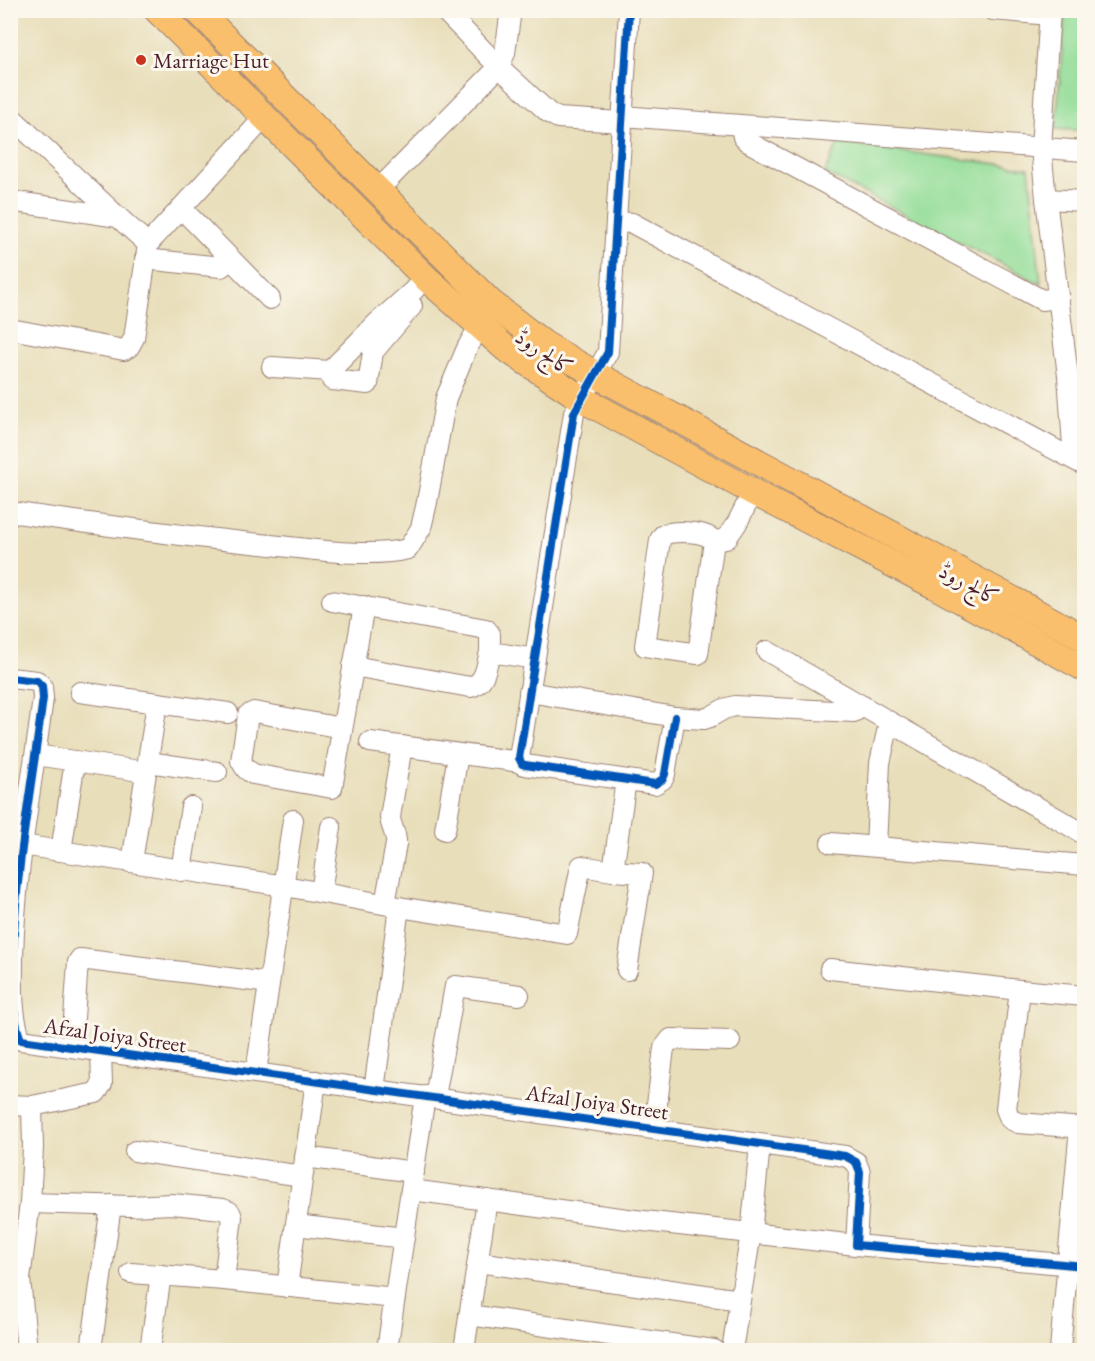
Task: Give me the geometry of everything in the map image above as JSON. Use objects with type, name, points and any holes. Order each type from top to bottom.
[{"type":"main road","name":"کالج روڈ","points":[[157,10],[428,280],[479,327],[515,355],[582,399],[753,492],[937,587],[1084,668]]},
{"type":"main road","name":"کالج روڈ","points":[[197,10],[502,313],[544,344],[595,374],[1084,639]]},
{"type":"main road","points":[[341,192],[370,181]]},
{"type":"street","points":[[444,10],[499,67],[549,113],[558,118],[741,126],[1084,151]]},
{"type":"street","points":[[370,181],[499,67],[505,53],[511,10]]},
{"type":"street","points":[[521,762],[519,753],[574,413],[608,352],[629,10]]},
{"type":"street","points":[[993,10],[1050,13],[1041,148],[1059,298],[1076,376],[1073,446],[1076,461]]},
{"type":"street","points":[[10,116],[118,217],[146,251],[221,267],[230,259]]},
{"type":"street","points":[[10,329],[124,350],[129,348],[134,338],[146,251],[265,117]]},
{"type":"street","points":[[741,126],[743,137],[748,142],[1042,300],[1059,298]]},
{"type":"street","points":[[1046,199],[1084,201]]},
{"type":"street","points":[[10,201],[118,217]]},
{"type":"street","points":[[182,209],[270,298]]},
{"type":"street","points":[[616,222],[632,223],[1076,461]]},
{"type":"street","points":[[330,371],[332,380],[368,384],[373,352],[378,343],[428,280]]},
{"type":"street","points":[[272,368],[330,371],[377,323],[428,280]]},
{"type":"street","points":[[10,512],[182,536],[334,552],[396,552],[408,549],[420,528],[427,502],[446,398],[467,348],[479,327]]},
{"type":"street","points":[[714,541],[730,536],[753,492]]},
{"type":"street","points":[[676,531],[710,536],[714,541],[698,654],[645,646],[660,540],[663,535],[676,531]]},
{"type":"street","points":[[332,601],[486,629],[490,634],[490,652],[483,678],[478,685],[470,687],[353,666]]},
{"type":"street","points":[[342,728],[255,712],[248,715],[241,761],[253,774],[332,788],[364,606]]},
{"type":"street","points":[[767,651],[1084,834]]},
{"type":"street","points":[[490,652],[535,659]]},
{"type":"street","points":[[10,678],[37,681],[42,686],[43,698],[22,845],[285,886],[567,934],[581,866],[642,873],[627,970]]},
{"type":"street","points":[[80,692],[228,713]]},
{"type":"street","points":[[530,692],[675,717],[704,719],[735,706],[855,712],[863,706]]},
{"type":"street","points":[[132,862],[157,703]]},
{"type":"street","points":[[370,742],[521,762],[525,765],[656,784],[663,779],[675,717]]},
{"type":"street","points":[[876,846],[880,763],[889,723]]},
{"type":"street","points":[[374,1090],[397,835],[390,818],[402,746]]},
{"type":"street","points":[[445,830],[458,754]]},
{"type":"street","points":[[36,755],[75,761],[217,772]]},
{"type":"street","points":[[61,851],[75,761]]},
{"type":"street","points":[[613,870],[626,780]]},
{"type":"street","points":[[181,871],[191,807]]},
{"type":"street","points":[[256,1073],[293,820]]},
{"type":"street","points":[[321,892],[331,827]]},
{"type":"street","points":[[831,843],[1084,865]]},
{"type":"street","name":"Afzal Joiya Street","points":[[22,845],[14,915],[13,978],[15,1020],[21,1040],[845,1156],[856,1162],[860,1172],[856,1245]]},
{"type":"street","points":[[74,1018],[80,959],[270,983]]},
{"type":"street","points":[[830,969],[1084,996]]},
{"type":"street","points":[[387,1350],[412,1181],[455,986],[519,995]]},
{"type":"street","points":[[1020,990],[1006,1109],[1010,1119],[1018,1123],[1082,1127],[1076,1265],[1060,1350]]},
{"type":"street","points":[[654,1128],[664,1048],[670,1039],[730,1041]]},
{"type":"street","points":[[10,1106],[32,1106],[96,1094],[102,1084],[101,1051]]},
{"type":"street","points":[[287,1287],[316,1082]]},
{"type":"street","points":[[27,1350],[20,1279],[30,1203],[33,1148],[32,1106]]},
{"type":"street","points":[[732,1350],[751,1233],[760,1145]]},
{"type":"street","points":[[135,1151],[303,1167],[412,1181],[487,1200],[751,1233],[1076,1265]]},
{"type":"street","points":[[464,1350],[487,1200]]},
{"type":"street","points":[[30,1203],[130,1206],[172,1204],[224,1209],[230,1212],[232,1217],[224,1280]]},
{"type":"street","points":[[92,1350],[111,1204]]},
{"type":"street","points":[[296,1225],[404,1239]]},
{"type":"street","points":[[478,1262],[740,1300]]},
{"type":"street","points":[[131,1273],[395,1298]]},
{"type":"street","points":[[150,1350],[161,1275]]},
{"type":"street","points":[[469,1315],[614,1344],[714,1350]]},
{"type":"green space","points":[[1065,11],[1084,11],[1084,131],[1056,129]]},
{"type":"green space","points":[[838,143],[1029,168],[1041,284],[825,173]]},
{"type":"cycle path","points":[[629,10],[608,352],[574,413],[519,758],[525,765],[655,784],[663,779],[665,774],[675,717]]},
{"type":"cycle path","points":[[10,678],[37,681],[42,686],[43,698],[20,860],[14,925],[13,999],[21,1040],[845,1156],[856,1162],[860,1172],[856,1245],[1084,1266]]},
{"type":"place","name":"Marriage Hut","points":[[141,60]]}]
